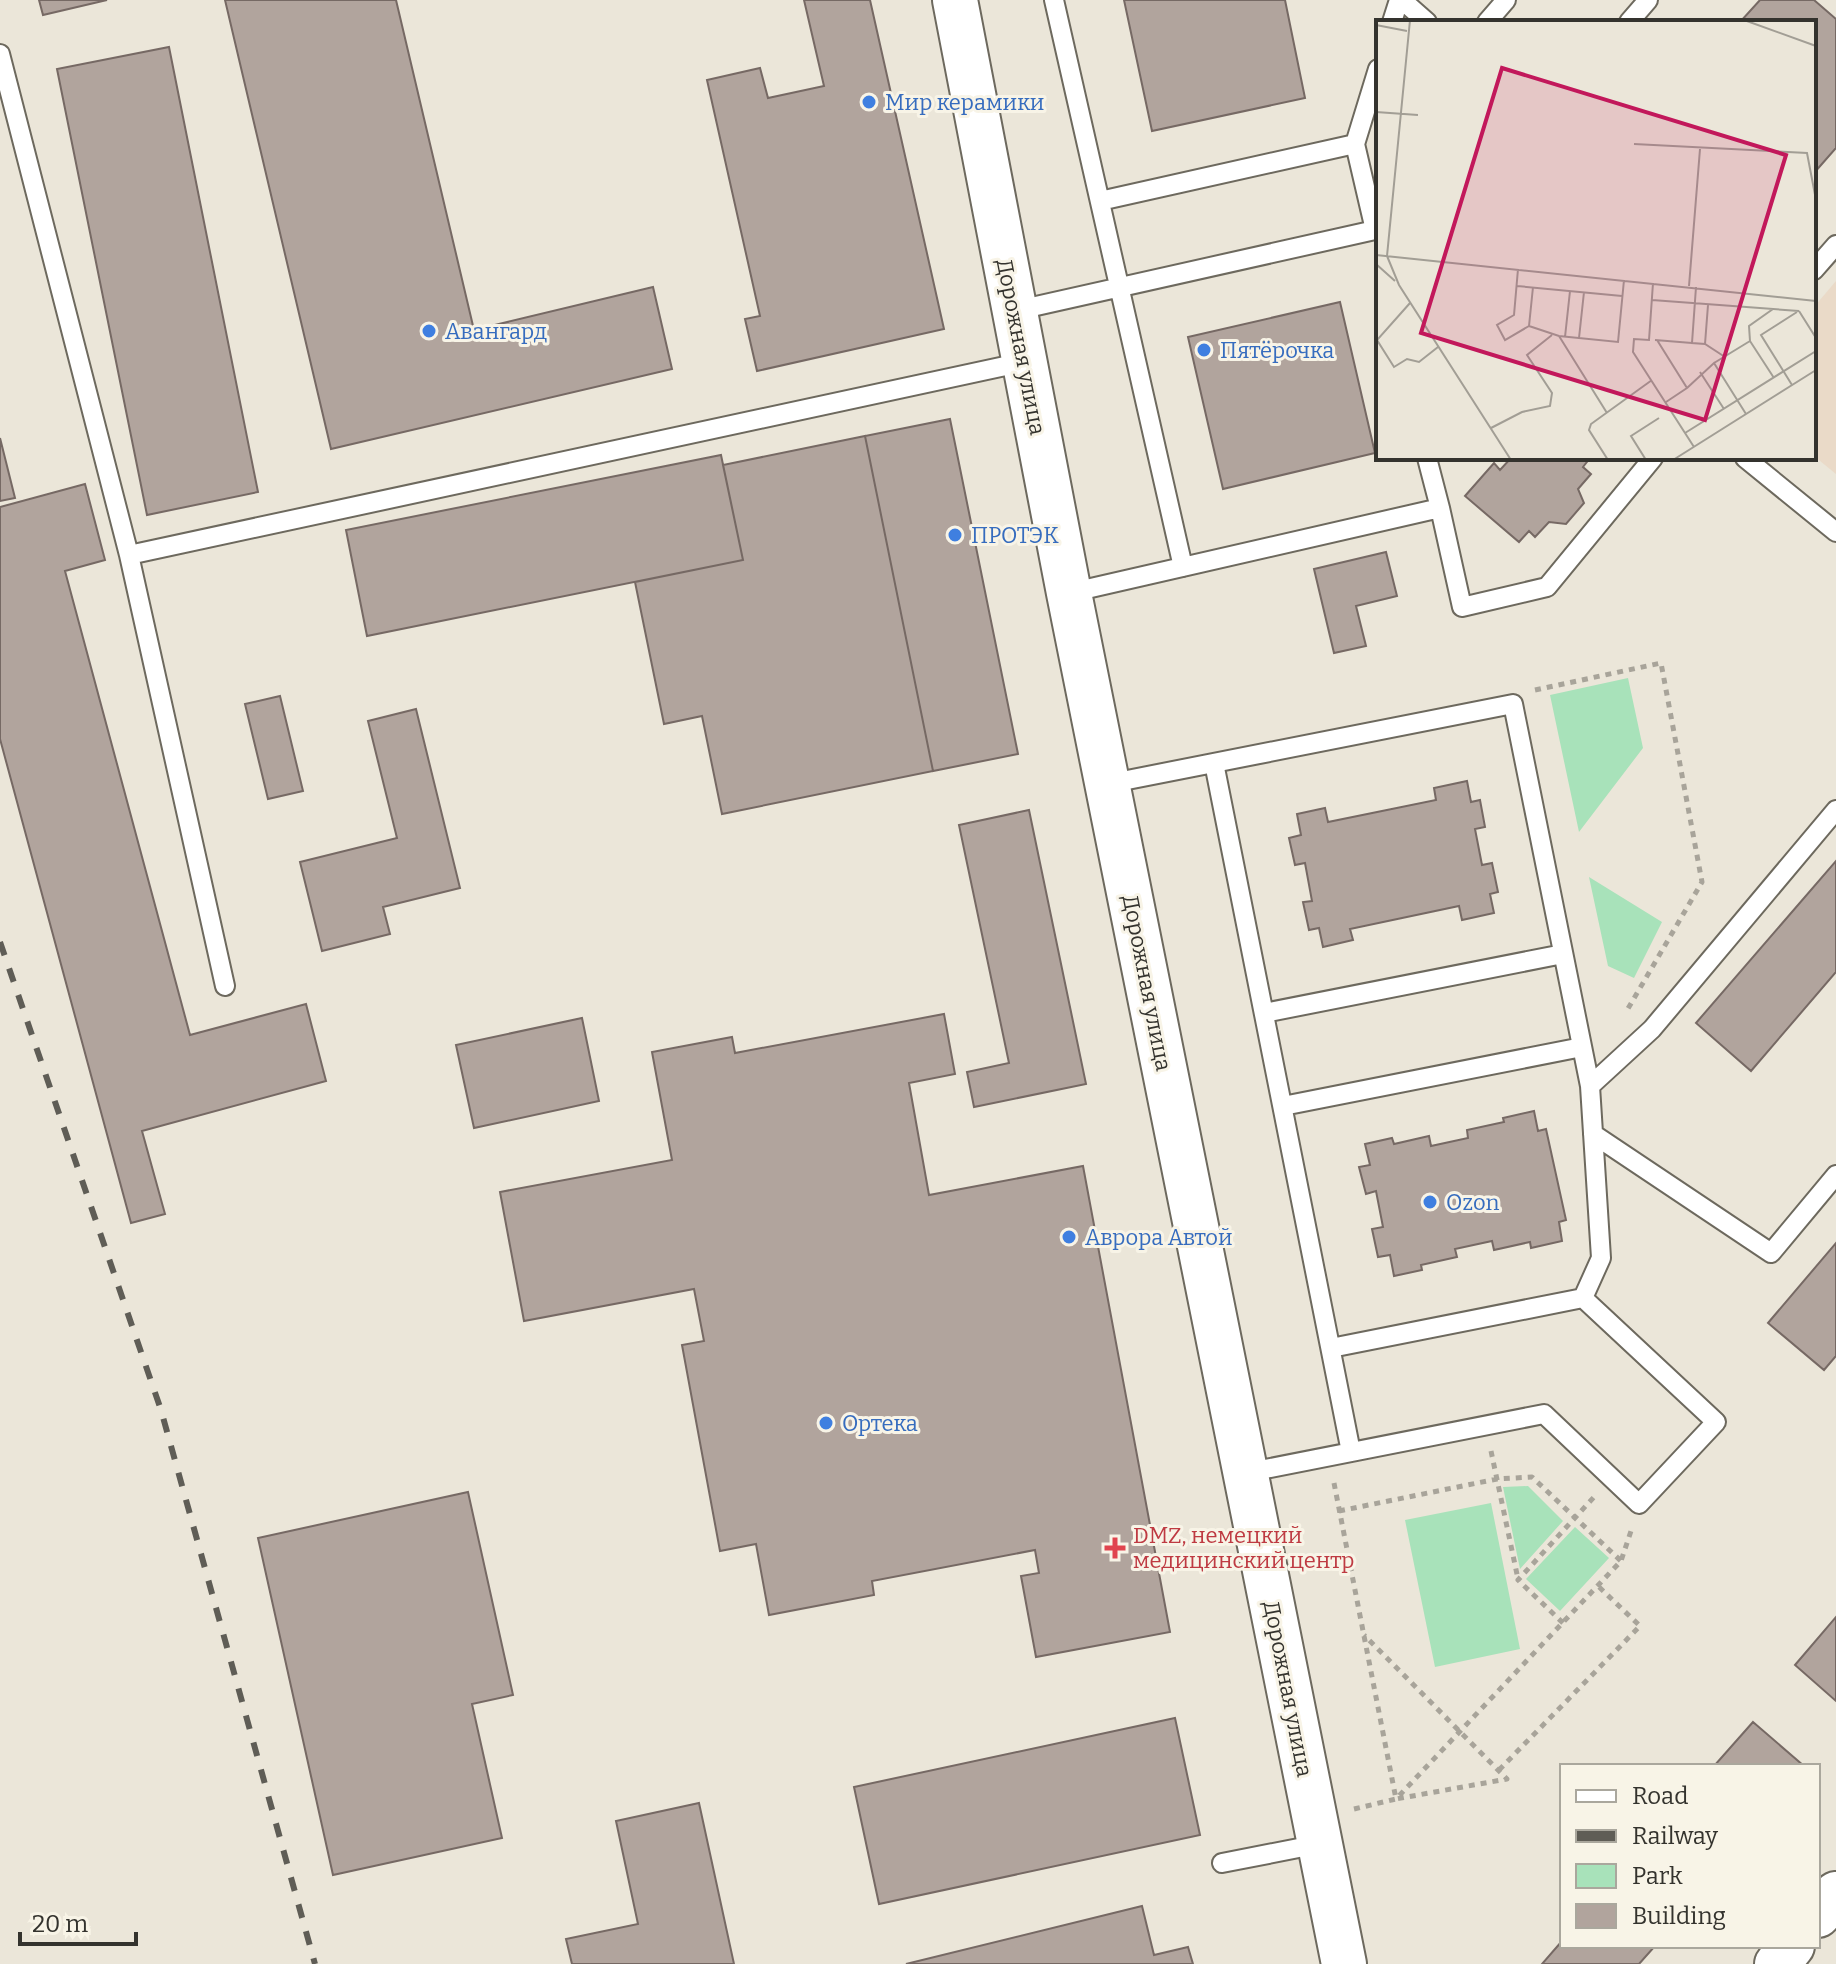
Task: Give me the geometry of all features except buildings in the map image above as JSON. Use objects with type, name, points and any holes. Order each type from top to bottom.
[{"type":"street","name":"Дорожная улица","points":[[955,0],[1069,593],[1344,1964]]},
{"type":"street","points":[[1820,1913],[1836,1894]]},
{"type":"street","points":[[1777,1964],[1790,1948]]},
{"type":"lane","points":[[1054,0],[1183,567]]},
{"type":"lane","points":[[1393,20],[1400,0],[1425,20]]},
{"type":"lane","points":[[1489,20],[1506,0]]},
{"type":"lane","points":[[1631,20],[1648,0]]},
{"type":"lane","points":[[0,54],[129,555],[225,986]]},
{"type":"lane","points":[[1014,311],[1376,237],[1355,144],[1376,76]]},
{"type":"lane","points":[[1100,201],[1355,144]]},
{"type":"lane","points":[[1816,268],[1836,245]]},
{"type":"lane","points":[[129,555],[1024,362]]},
{"type":"lane","points":[[1428,460],[1462,607],[1547,587],[1651,460]]},
{"type":"lane","points":[[1747,460],[1836,532]]},
{"type":"lane","points":[[1069,593],[1440,508]]},
{"type":"lane","points":[[1107,784],[1513,704],[1590,1086],[1601,1258],[1583,1298]]},
{"type":"lane","points":[[1214,763],[1351,1452]]},
{"type":"lane","points":[[1590,1086],[1652,1029],[1836,810]]},
{"type":"lane","points":[[1264,1013],[1563,954]]},
{"type":"lane","points":[[1283,1106],[1582,1047]]},
{"type":"lane","points":[[1593,1134],[1771,1253],[1836,1175]]},
{"type":"lane","points":[[1245,1473],[1544,1414],[1639,1504],[1716,1422],[1583,1298]]},
{"type":"lane","points":[[1331,1348],[1583,1298]]},
{"type":"lane","points":[[1222,1863],[1316,1831]]},
{"type":"path","points":[[1513,704],[1538,688],[1661,663],[1702,882],[1613,1033],[1582,1047]]},
{"type":"path","points":[[1486,1425],[1518,1580],[1563,1623]]},
{"type":"path","points":[[1329,1457],[1396,1799]]},
{"type":"path","points":[[1339,1511],[1497,1479],[1532,1477],[1621,1561]]},
{"type":"path","points":[[1518,1580],[1611,1478]]},
{"type":"path","points":[[1396,1799],[1621,1561],[1639,1504]]},
{"type":"path","points":[[1499,1770],[1640,1626],[1598,1586]]},
{"type":"path","points":[[1316,1831],[1396,1799],[1507,1779],[1364,1635]]},
{"type":"shaded area","points":[[1836,281],[1836,474],[1816,458],[1816,305]]},
{"type":"green space","points":[[1628,678],[1643,748],[1579,832],[1550,695]]},
{"type":"green space","points":[[1589,877],[1662,922],[1634,978],[1608,966]]},
{"type":"green space","points":[[1528,1486],[1563,1521],[1520,1569],[1503,1487]]},
{"type":"green space","points":[[1491,1503],[1520,1649],[1435,1667],[1405,1520]]},
{"type":"green space","points":[[1575,1527],[1609,1558],[1560,1611],[1526,1579]]},
{"type":"railway","points":[[0,942],[161,1410],[315,1964]]},
{"type":"place","name":"Мир керамики","points":[[869,102]]},
{"type":"place","name":"Авангард","points":[[429,331]]},
{"type":"place","name":"Пятёрочка","points":[[1204,350]]},
{"type":"place","name":"ПРОТЭК","points":[[955,535]]},
{"type":"place","name":"Ozon","points":[[1430,1202]]},
{"type":"place","name":"Аврора Автой","points":[[1069,1237]]},
{"type":"place","name":"Ортека","points":[[826,1423]]},
{"type":"place","name":"DMZ, немецкий медицинский центр","points":[[1115,1548]]}]
